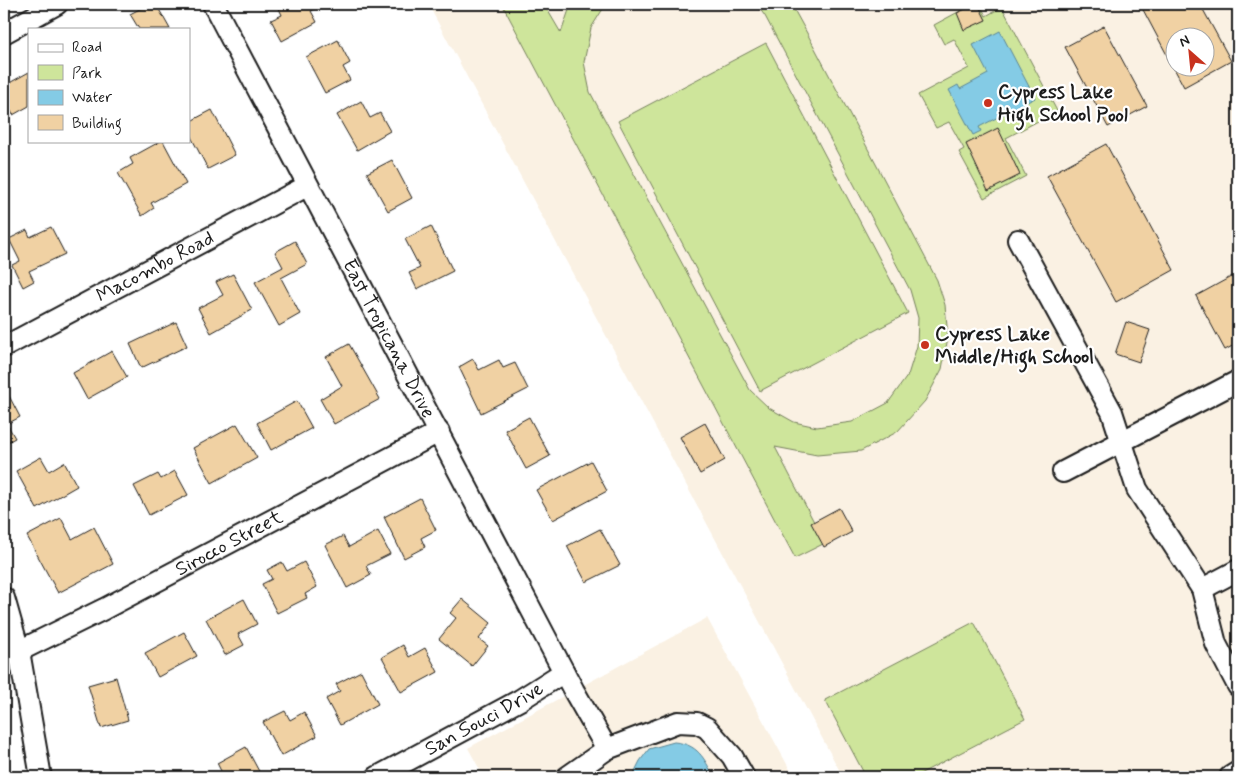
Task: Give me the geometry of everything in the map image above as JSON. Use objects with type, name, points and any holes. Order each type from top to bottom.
[{"type":"street","points":[[4,33],[57,4]]},
{"type":"street","name":"East Tropicana Drive","points":[[213,4],[564,672],[607,749]]},
{"type":"street","name":"Macombo Road","points":[[4,347],[307,186]]},
{"type":"street","points":[[1018,240],[1112,412],[1137,489],[1202,589],[1216,644],[1238,686]]},
{"type":"street","points":[[1063,472],[1238,381]]},
{"type":"street","name":"Sirocco Street","points":[[19,651],[104,609],[439,432]]},
{"type":"street","points":[[1202,589],[1238,570]]},
{"type":"street","points":[[4,598],[19,651],[41,777]]},
{"type":"street","name":"San Souci Drive","points":[[377,777],[520,700],[564,672]]},
{"type":"street","points":[[567,777],[607,749],[678,722],[697,724],[707,728],[732,756],[744,777]]},
{"type":"street","points":[[1230,777],[1238,772]]},
{"type":"shaded area","name":"Cypress Lake Middle/High School","points":[[428,4],[1238,4],[1238,777],[843,777]]},
{"type":"shaded area","points":[[707,618],[794,777],[484,777],[468,748]]},
{"type":"green space","points":[[502,4],[544,4],[561,33],[571,4],[606,4],[591,28],[584,62],[590,92],[750,390],[769,408],[794,422],[817,427],[852,422],[888,403],[908,375],[917,346],[918,318],[910,290],[765,16],[756,4],[791,4],[937,280],[945,305],[948,337],[942,369],[925,401],[897,432],[861,451],[817,455],[775,447],[825,543],[795,558]]},
{"type":"green space","name":"Cypress Lake High School Pool","points":[[973,4],[980,4],[986,16],[1002,7],[1057,111],[1006,138],[1026,176],[984,198],[959,152],[964,149],[949,122],[936,128],[918,95],[969,68],[954,39],[944,44],[934,25]]},
{"type":"green space","points":[[766,43],[908,313],[760,391],[618,121]]},
{"type":"green space","points":[[974,622],[1025,719],[914,777],[866,777],[825,700]]},
{"type":"water","points":[[1000,31],[1035,98],[979,127],[981,131],[973,135],[949,90],[958,85],[960,89],[988,74],[973,45]]},
{"type":"water","points":[[674,742],[682,743],[695,749],[703,758],[714,777],[632,777],[649,749]]},
{"type":"building","points":[[149,4],[156,4],[169,28],[138,28],[130,14]]},
{"type":"building","points":[[277,4],[317,4],[319,7],[311,11],[317,22],[282,41],[271,20],[282,15]]},
{"type":"building","points":[[978,4],[986,20],[964,30],[957,13]]},
{"type":"building","points":[[1140,4],[1200,4],[1213,28],[1164,28],[1164,49]]},
{"type":"building","points":[[1104,26],[1147,106],[1108,127],[1065,47]]},
{"type":"building","points":[[1214,30],[1231,61],[1214,70]]},
{"type":"building","points":[[338,40],[350,63],[343,67],[350,80],[325,93],[306,57]]},
{"type":"building","points":[[28,73],[28,107],[13,115],[4,98],[4,86]]},
{"type":"building","points":[[1179,78],[1200,78],[1184,87]]},
{"type":"building","points":[[361,101],[370,118],[380,113],[390,131],[357,150],[337,115]]},
{"type":"building","points":[[212,110],[235,155],[208,169],[190,135],[190,121]]},
{"type":"building","points":[[998,128],[1020,175],[988,191],[966,144]]},
{"type":"building","points":[[159,142],[164,142],[186,184],[151,203],[154,208],[142,216],[118,173],[133,164],[130,158]]},
{"type":"building","points":[[1106,144],[1174,270],[1116,302],[1047,176]]},
{"type":"building","points":[[392,160],[412,198],[388,211],[367,173]]},
{"type":"building","points":[[431,226],[453,271],[417,289],[409,273],[420,268],[405,239]]},
{"type":"building","points":[[51,227],[65,254],[29,271],[34,281],[23,287],[12,265],[20,261],[9,239],[27,230],[30,237]]},
{"type":"building","points":[[295,241],[307,264],[281,278],[300,314],[279,326],[255,282],[283,267],[275,252]]},
{"type":"building","points":[[1238,273],[1238,343],[1225,350],[1196,296]]},
{"type":"building","points":[[233,274],[252,310],[211,333],[198,308],[223,295],[216,282]]},
{"type":"building","points":[[176,322],[187,346],[141,368],[130,344]]},
{"type":"building","points":[[1126,322],[1150,330],[1139,362],[1115,354]]},
{"type":"building","points":[[349,344],[380,399],[334,424],[320,399],[342,386],[326,357]]},
{"type":"building","points":[[112,351],[127,377],[87,399],[73,373]]},
{"type":"building","points":[[473,359],[479,370],[499,360],[503,368],[515,363],[528,389],[481,413],[459,367]]},
{"type":"building","points":[[8,394],[20,417],[7,424],[15,438],[4,444],[4,396]]},
{"type":"building","points":[[297,401],[312,428],[271,450],[257,423]]},
{"type":"building","points":[[529,417],[550,456],[526,469],[505,430]]},
{"type":"building","points":[[705,423],[725,460],[700,474],[680,437]]},
{"type":"building","points":[[237,424],[257,458],[212,483],[193,448]]},
{"type":"building","points":[[41,457],[49,471],[64,462],[77,486],[37,509],[16,471]]},
{"type":"building","points":[[591,461],[607,491],[553,520],[536,490]]},
{"type":"building","points":[[175,471],[188,495],[149,515],[134,486],[158,474],[161,479]]},
{"type":"building","points":[[420,498],[436,530],[421,538],[425,547],[404,558],[384,517]]},
{"type":"building","points":[[839,508],[852,532],[824,547],[811,523]]},
{"type":"building","points":[[61,518],[72,539],[94,527],[113,564],[58,593],[27,536]]},
{"type":"building","points":[[600,529],[620,565],[586,582],[567,546]]},
{"type":"building","points":[[378,531],[390,554],[366,566],[371,575],[347,588],[325,545],[343,536],[349,547]]},
{"type":"building","points":[[282,562],[287,571],[304,562],[317,587],[305,594],[307,598],[277,613],[262,584],[272,579],[267,570]]},
{"type":"building","points":[[244,599],[257,624],[238,634],[244,645],[225,655],[206,619]]},
{"type":"building","points":[[462,599],[491,623],[479,639],[488,646],[472,666],[439,639],[456,618],[450,613]]},
{"type":"building","points":[[184,632],[197,656],[158,677],[145,653]]},
{"type":"building","points":[[403,645],[409,657],[425,648],[438,672],[401,692],[382,657]]},
{"type":"building","points":[[361,671],[378,704],[340,725],[326,699],[340,691],[336,684]]},
{"type":"building","points":[[116,677],[128,720],[101,728],[88,685]]},
{"type":"building","points":[[285,711],[290,720],[304,712],[317,736],[281,756],[263,722]]},
{"type":"building","points":[[246,747],[262,777],[215,777],[222,773],[217,763]]},
{"type":"place","name":"Cypress Lake High School Pool","points":[[988,103]]},
{"type":"place","name":"Cypress Lake Middle/High School","points":[[925,345]]}]
